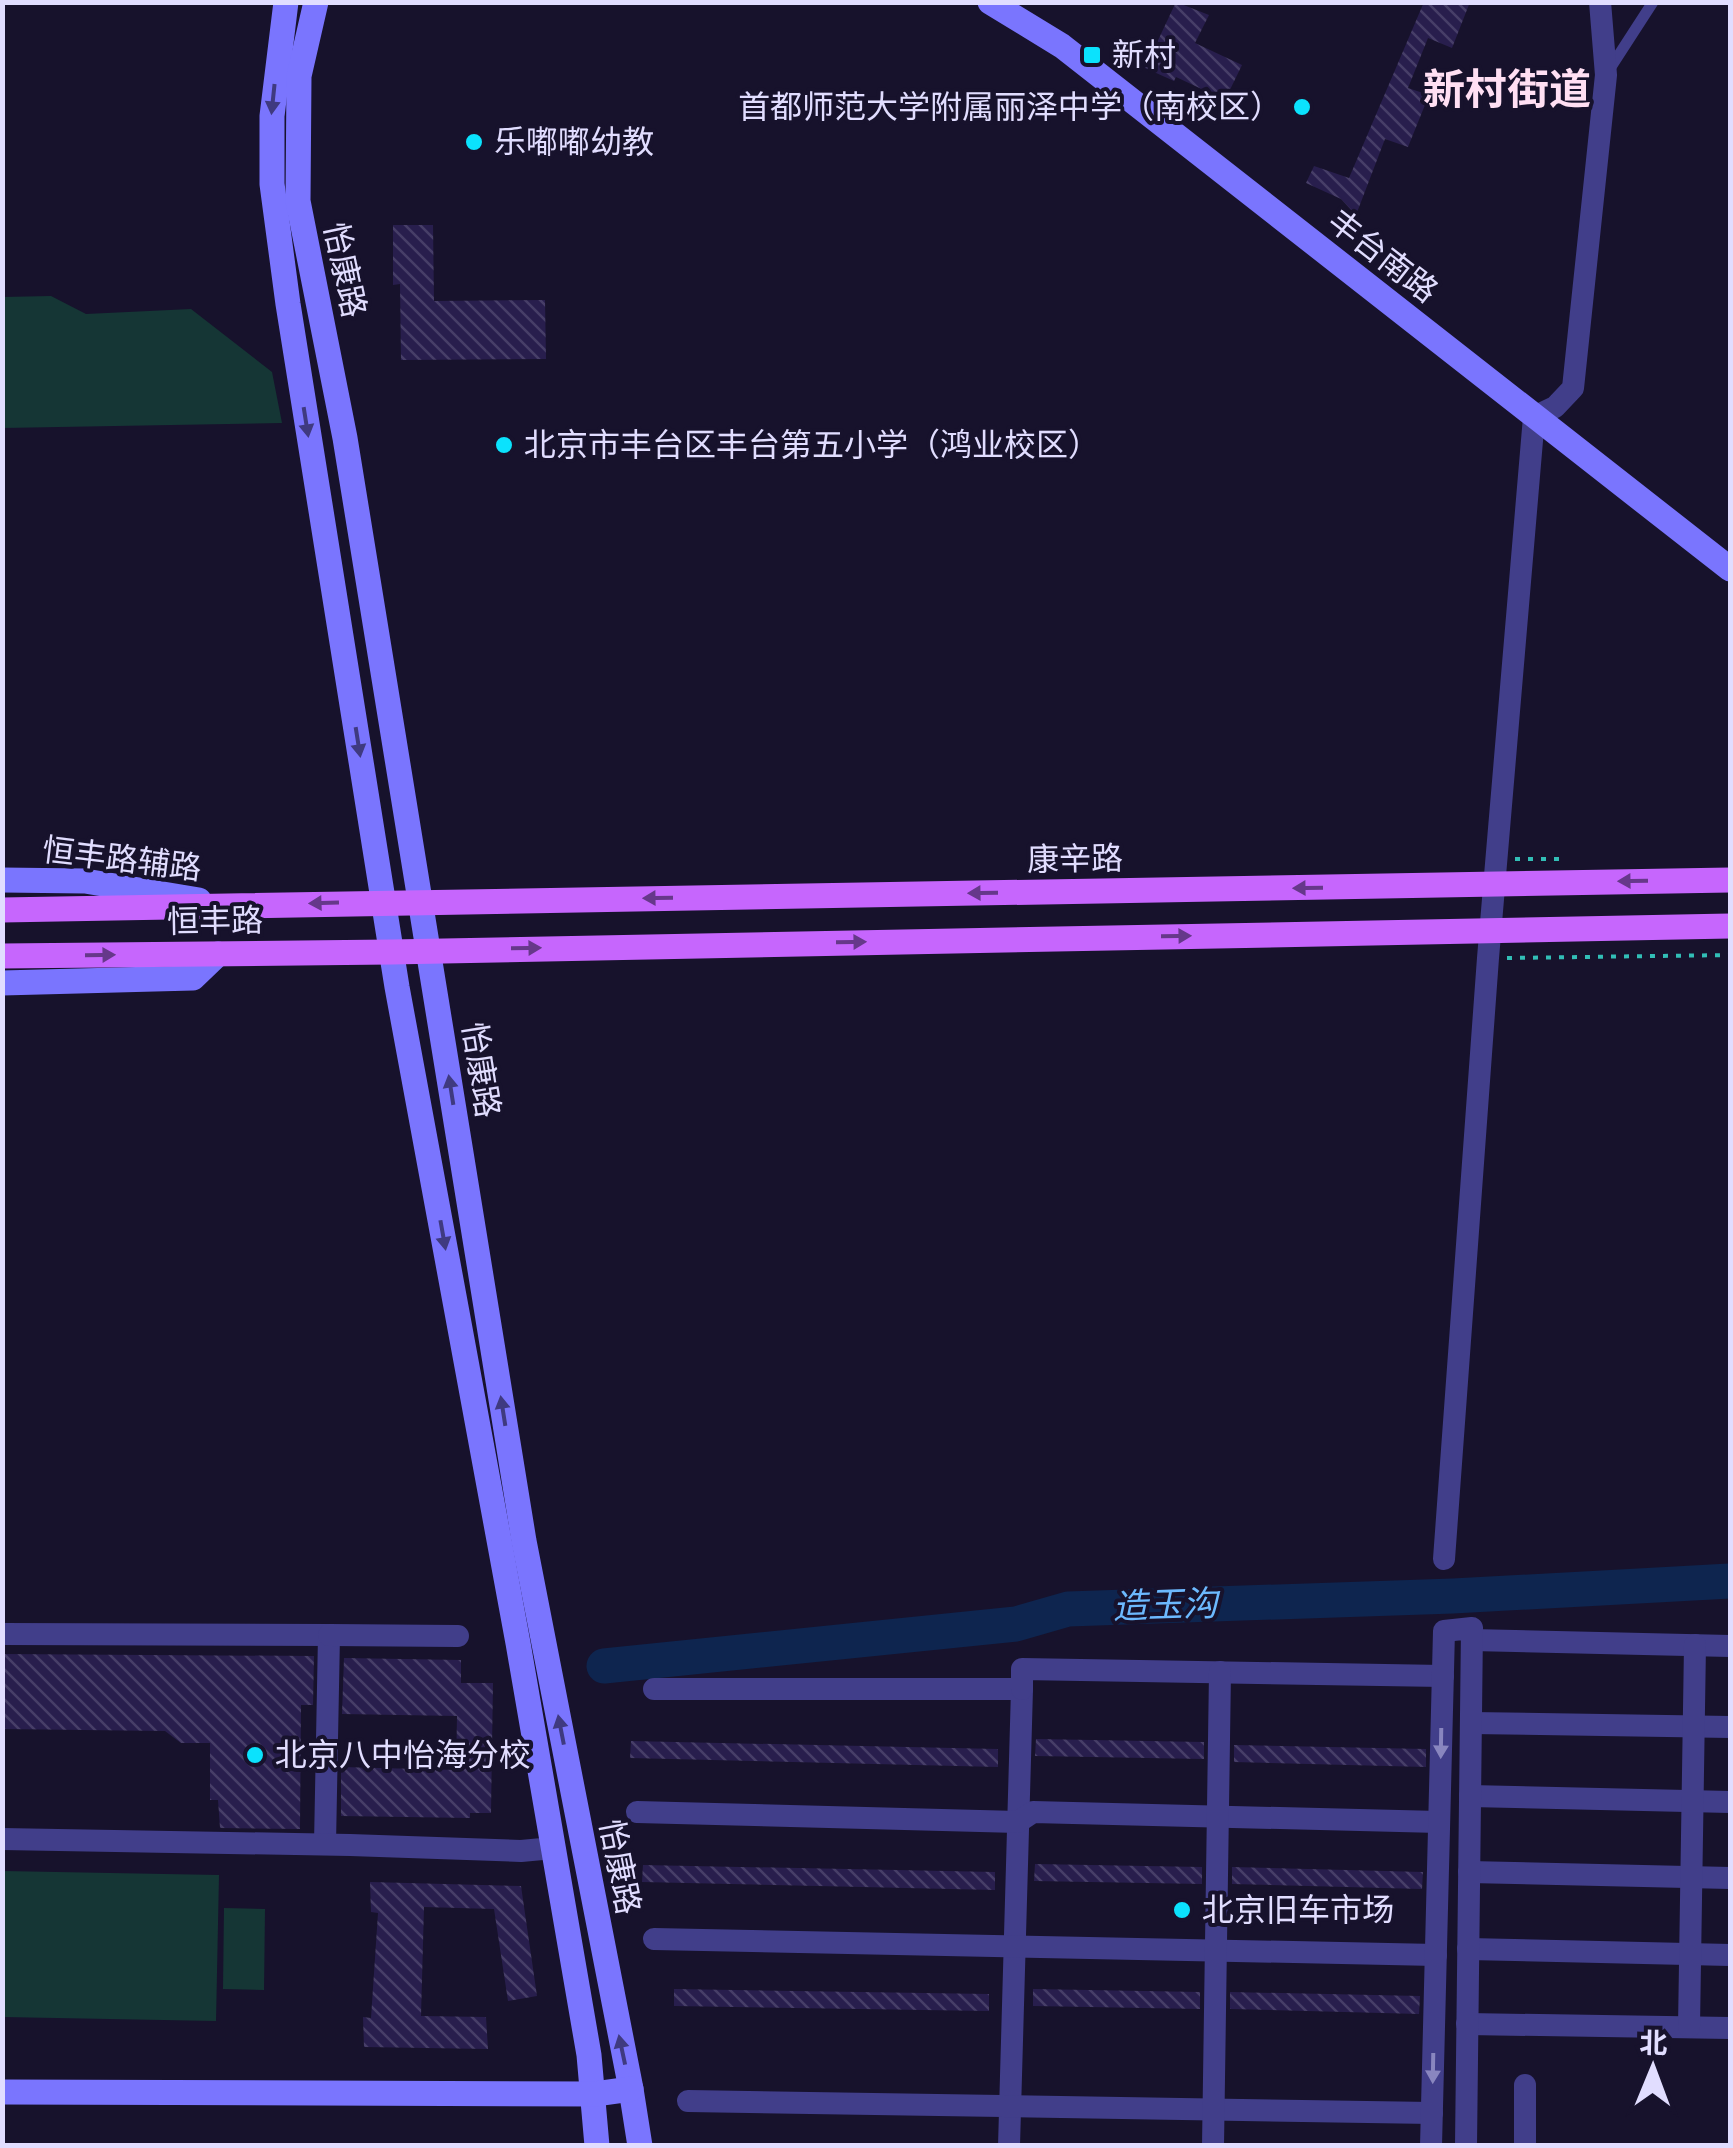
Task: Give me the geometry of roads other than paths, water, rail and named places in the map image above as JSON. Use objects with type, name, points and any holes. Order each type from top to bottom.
[{"type":"main road","name":"怡康路","points":[[286,2],[272,116],[272,184],[310,450],[391,952],[595,2094],[598,2146]]},
{"type":"main road","name":"怡康路","points":[[316,2],[299,76],[298,201],[345,438],[524,1542],[640,2146]]},
{"type":"main road","name":"丰台南路","points":[[990,2],[1062,46],[1730,569]]},
{"type":"main road","name":"恒丰路辅路","points":[[2,880],[84,881],[233,906]]},
{"type":"main road","name":"康辛路","points":[[422,901],[1730,880]]},
{"type":"main road","name":"恒丰路","points":[[2,910],[422,901]]},
{"type":"main road","points":[[429,950],[1730,926]]},
{"type":"main road","name":"恒丰路","points":[[2,956],[429,950]]},
{"type":"main road","points":[[2,983],[192,978],[218,954]]},
{"type":"main road","points":[[2,2092],[595,2094],[632,2089]]},
{"type":"street","points":[[1444,1559],[1490,930],[1534,417],[1555,407],[1573,388],[1606,75],[1600,2]]},
{"type":"street","points":[[1431,2146],[1444,1631],[1472,1628],[1466,2146]]},
{"type":"street","points":[[2,1634],[458,1636]]},
{"type":"street","points":[[325,1844],[330,1635]]},
{"type":"street","points":[[1472,1640],[1730,1646]]},
{"type":"street","points":[[1689,2028],[1695,1645]]},
{"type":"street","points":[[1009,2146],[1022,1669],[1443,1676]]},
{"type":"street","points":[[1212,2146],[1220,1672]]},
{"type":"street","points":[[654,1689],[1022,1689]]},
{"type":"street","points":[[1471,1722],[1730,1727]]},
{"type":"street","points":[[1470,1796],[1730,1802]]},
{"type":"street","points":[[637,1812],[1018,1822],[1032,1812],[1440,1822]]},
{"type":"street","points":[[2,1839],[325,1844],[521,1852],[553,1848]]},
{"type":"street","points":[[1469,1872],[1730,1878]]},
{"type":"street","points":[[654,1938],[1436,1955]]},
{"type":"street","points":[[1468,1949],[1730,1955]]},
{"type":"street","points":[[1467,2024],[1730,2028]]},
{"type":"street","points":[[1525,2146],[1526,2085]]},
{"type":"street","points":[[688,2101],[1432,2113]]},
{"type":"lane","points":[[1606,75],[1653,2]]},
{"type":"waterway","name":"造玉沟","points":[[604,1666],[1016,1624],[1068,1609],[1453,1596],[1730,1581]]},
{"type":"place","name":"新村","points":[[1092,55]]},
{"type":"place","name":"首都师范大学附属丽泽中学（南校区）","points":[[1302,107]]},
{"type":"place","name":"乐嘟嘟幼教","points":[[474,142]]},
{"type":"place","name":"北京市丰台区丰台第五小学（鸿业校区）","points":[[504,445]]},
{"type":"place","name":"北京八中怡海分校","points":[[255,1755]]},
{"type":"place","name":"北京旧车市场","points":[[1182,1910]]},
{"type":"district","name":"新村街道","points":[[1507,89]]}]
